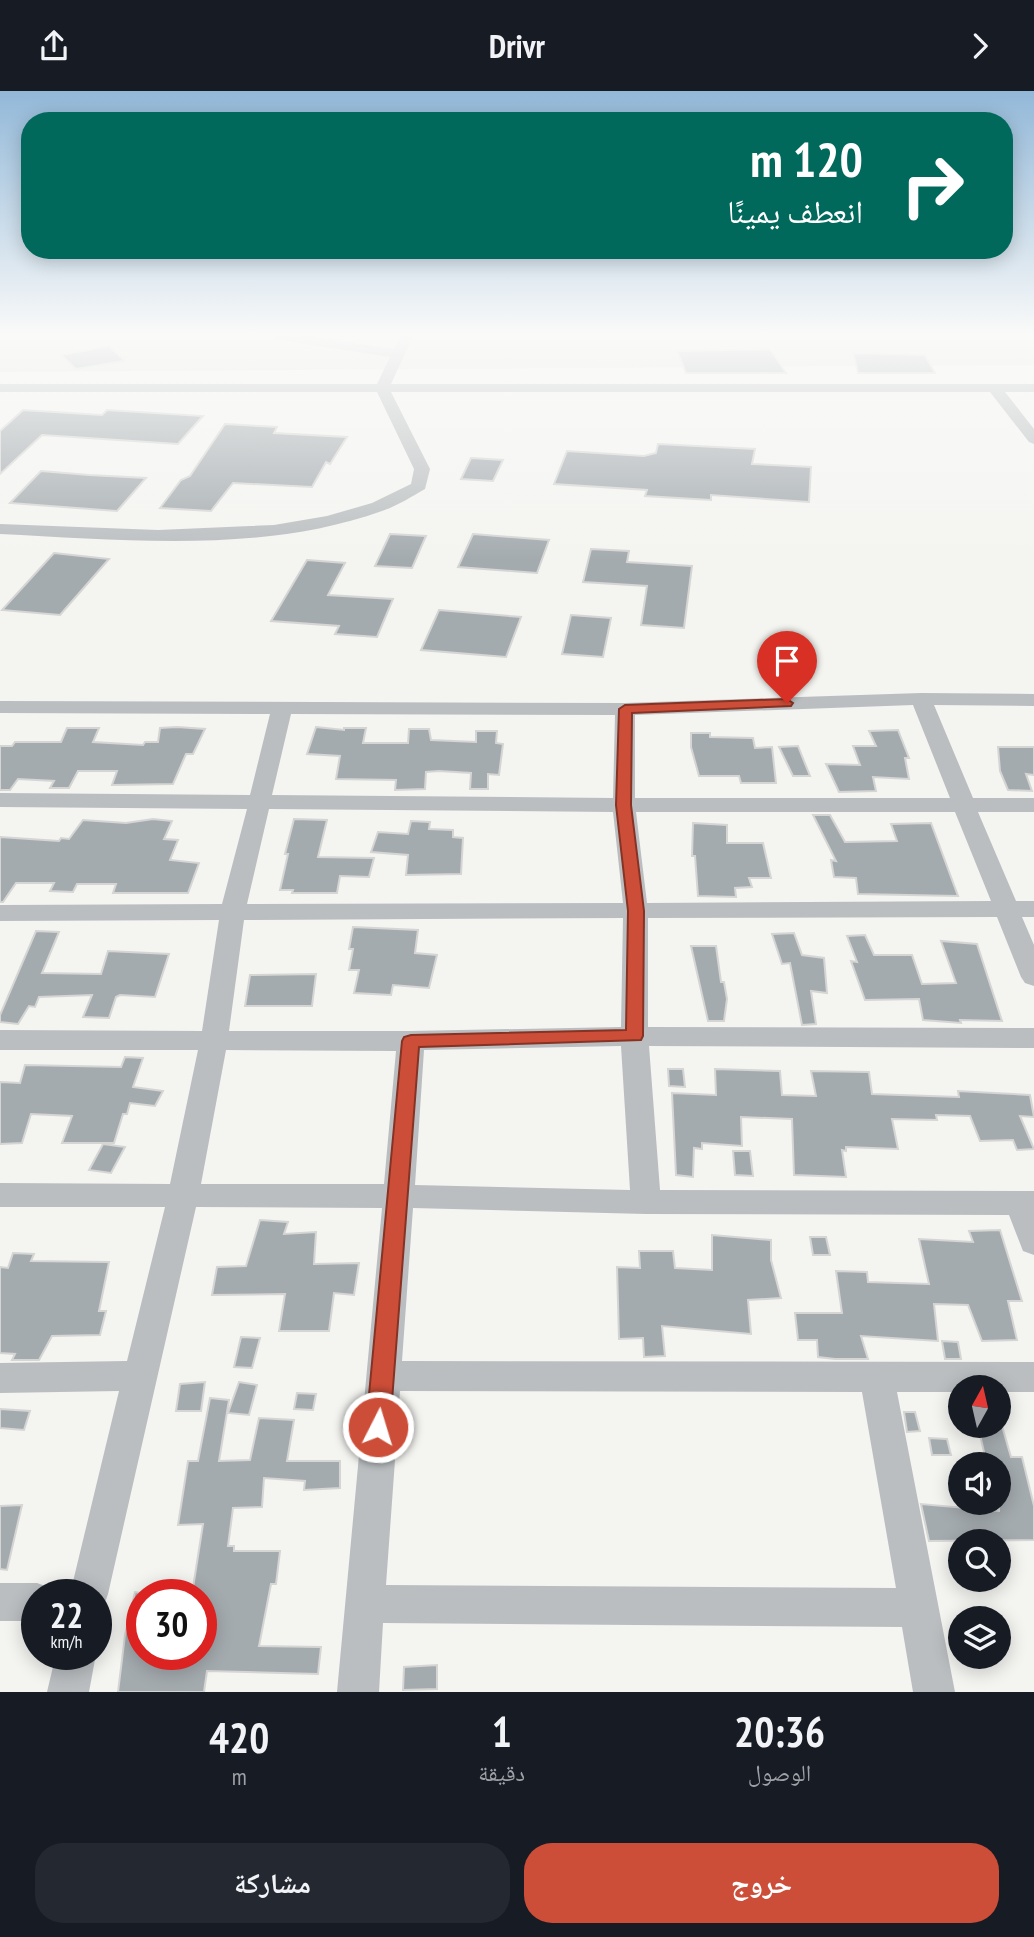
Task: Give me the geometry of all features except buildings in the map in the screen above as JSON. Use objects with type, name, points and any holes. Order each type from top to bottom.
[{"type":"street","points":[[0,529],[206,534],[274,529],[320,522],[372,509],[402,497],[419,486],[422,469],[393,411]]},
{"type":"street","points":[[1012,411],[1033,437]]},
{"type":"street","points":[[921,699],[1034,977]]},
{"type":"street","points":[[0,707],[625,709],[921,699],[1034,700]]},
{"type":"street","points":[[93,1579],[183,1196],[214,1041],[233,912],[282,709]]},
{"type":"street","points":[[625,709],[624,805],[636,911],[635,1036],[646,1202]]},
{"type":"street","points":[[0,800],[1034,805]]},
{"type":"street","points":[[0,913],[1034,909]]},
{"type":"street","points":[[0,1040],[411,1041],[635,1036],[1034,1038]]},
{"type":"street","points":[[358,1692],[411,1041]]},
{"type":"street","points":[[0,1195],[1027,1203],[1034,1242]]},
{"type":"street","points":[[0,1377],[141,1376]]},
{"type":"street","points":[[382,1376],[1034,1377]]},
{"type":"street","points":[[877,1377],[934,1692]]},
{"type":"street","points":[[0,1602],[21,1602]]},
{"type":"street","points":[[364,1604],[919,1608]]},
{"type":"street","points":[[68,1692],[73,1670]]},
{"type":"route","points":[[378,1427],[411,1041],[635,1036],[636,911],[624,805],[625,709],[787,703]]}]
